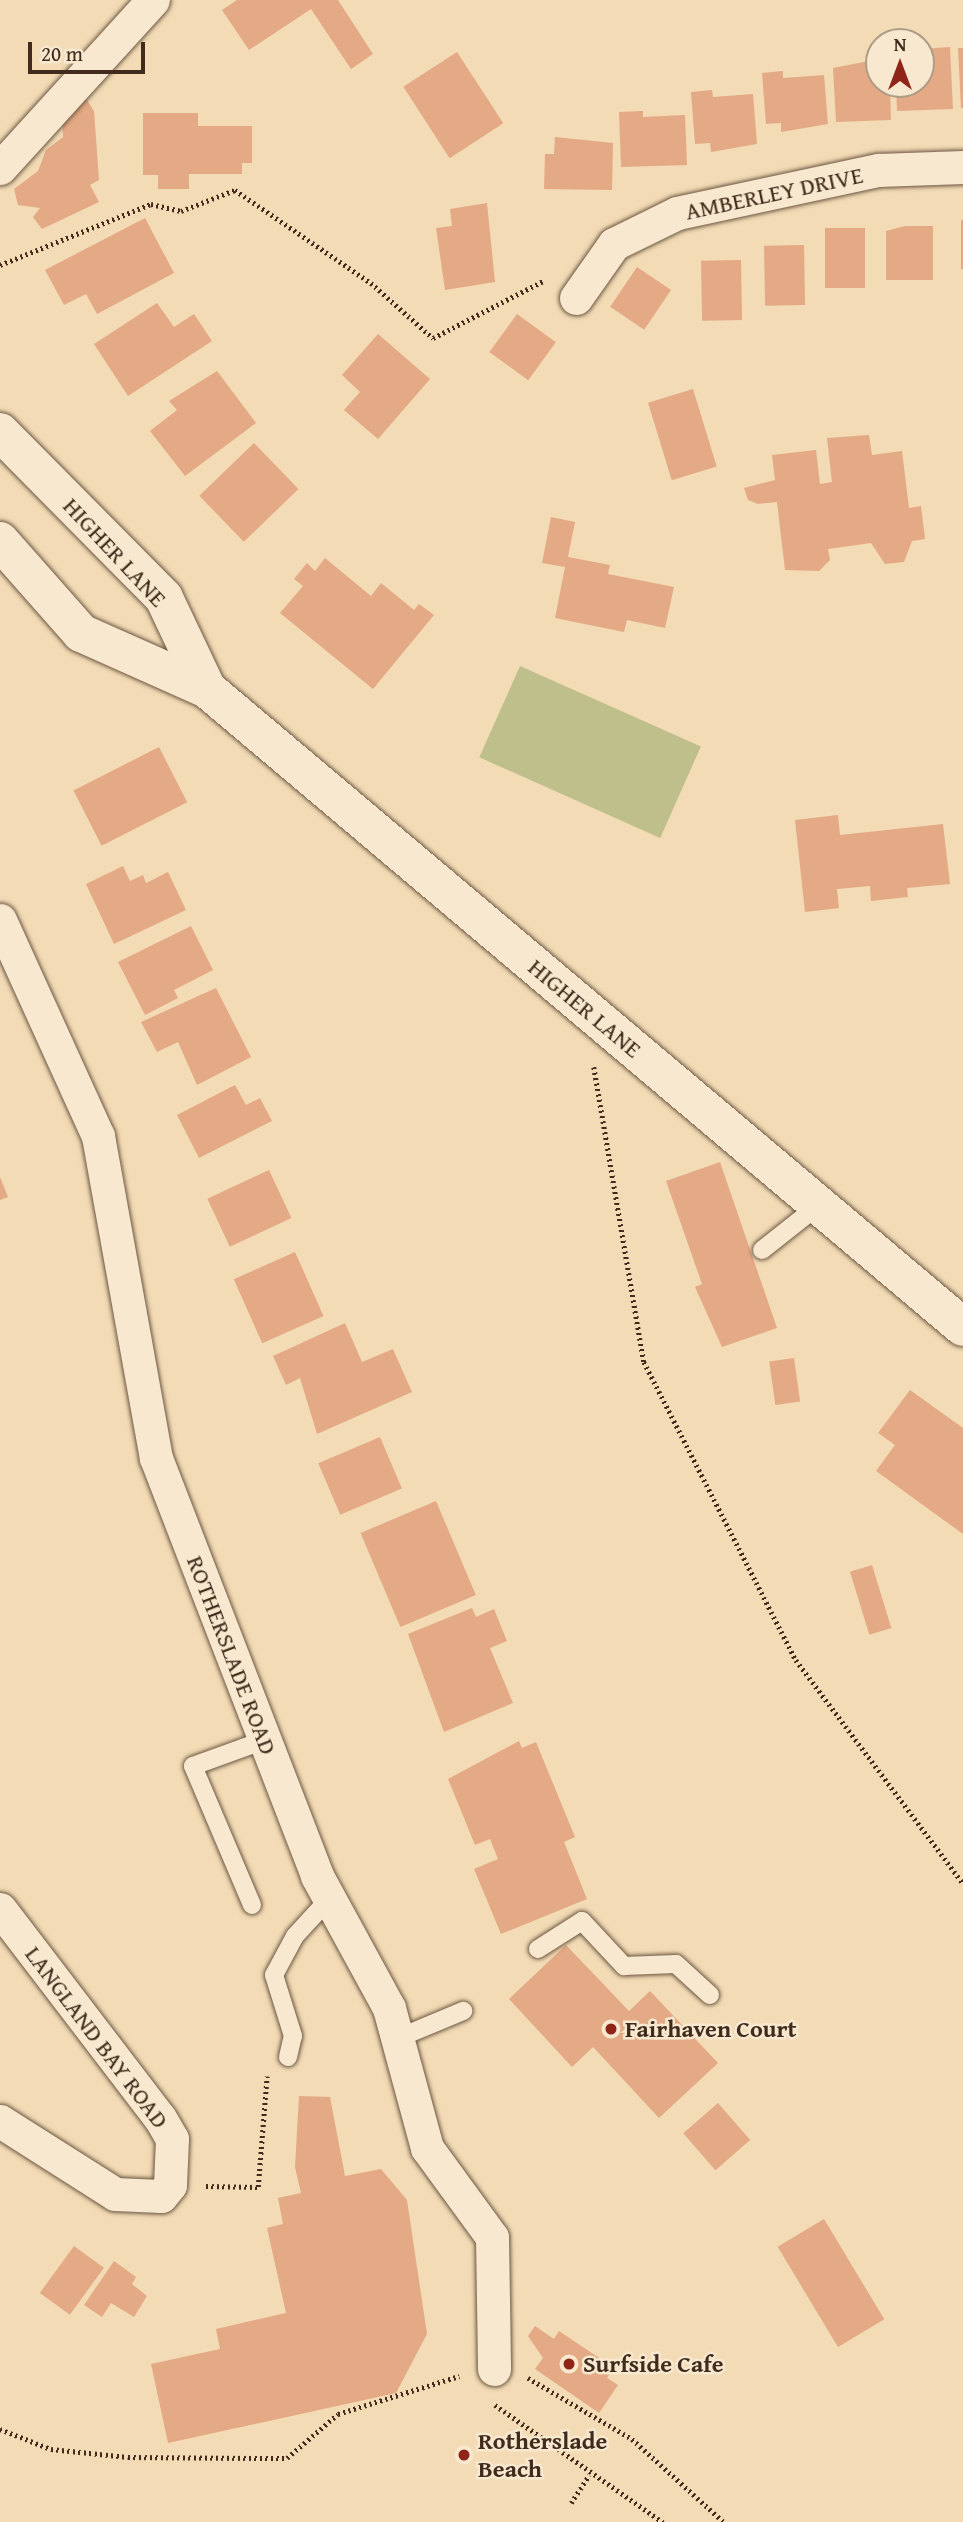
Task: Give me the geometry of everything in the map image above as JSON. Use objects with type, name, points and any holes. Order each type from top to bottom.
[{"type":"street","points":[[0,168],[153,0]]},
{"type":"street","name":"AMBERLEY DRIVE","points":[[576,298],[614,244],[677,213],[878,170],[963,167]]},
{"type":"street","name":"HIGHER LANE","points":[[0,432],[164,598],[207,689]]},
{"type":"street","name":"HIGHER LANE","points":[[0,541],[81,633],[207,689],[963,1327]]},
{"type":"street","name":"ROTHERSLADE ROAD","points":[[0,920],[98,1136],[156,1458],[329,1899],[389,2008],[427,2148],[492,2237],[480,2371]]},
{"type":"street","name":"LANGLAND BAY ROAD","points":[[0,1909],[160,2118],[172,2139],[170,2185]]},
{"type":"street","points":[[0,2121],[115,2194],[161,2196],[170,2185]]},
{"type":"lane","points":[[762,1250],[819,1205]]},
{"type":"lane","points":[[252,1905],[193,1766],[265,1740]]},
{"type":"lane","points":[[288,2057],[293,2036],[274,1975],[295,1936],[329,1899]]},
{"type":"lane","points":[[538,1949],[582,1921],[624,1966],[676,1964],[710,1995]]},
{"type":"lane","points":[[396,2039],[463,2011]]},
{"type":"path","points":[[0,265],[151,204],[181,211],[235,190],[371,283],[433,338],[553,276],[576,298]]},
{"type":"path","points":[[596,1082],[644,1362],[796,1660],[963,1883]]},
{"type":"path","points":[[170,2185],[258,2187],[267,2072]]},
{"type":"path","points":[[0,2430],[51,2449],[128,2457],[287,2458],[338,2414],[480,2371],[516,2371],[632,2439],[724,2522]]},
{"type":"path","points":[[480,2371],[492,2403],[589,2475],[663,2522]]},
{"type":"path","points":[[571,2503],[589,2475]]},
{"type":"green space","points":[[520,666],[701,747],[660,838],[479,757]]},
{"type":"building","points":[[237,0],[338,0],[373,54],[351,69],[311,9],[249,50],[222,10]]},
{"type":"building","points":[[950,47],[953,109],[897,111],[897,98],[935,98],[935,48]]},
{"type":"building","points":[[958,48],[963,48],[963,108],[961,108]]},
{"type":"building","points":[[457,52],[503,123],[450,158],[403,87]]},
{"type":"building","points":[[865,62],[865,98],[890,98],[891,120],[836,122],[833,68]]},
{"type":"building","points":[[783,71],[783,78],[824,75],[828,124],[781,132],[781,123],[766,124],[762,73]]},
{"type":"building","points":[[712,90],[713,97],[753,94],[757,144],[711,152],[710,143],[695,144],[691,92]]},
{"type":"building","points":[[85,97],[94,111],[99,180],[90,185],[99,202],[42,229],[33,217],[40,208],[18,205],[14,189],[38,171],[46,150],[63,137],[62,114]]},
{"type":"building","points":[[643,111],[643,117],[685,115],[687,165],[621,167],[619,112]]},
{"type":"building","points":[[143,113],[198,113],[198,126],[252,126],[252,163],[242,163],[242,174],[189,174],[189,189],[158,189],[158,175],[143,175]]},
{"type":"building","points":[[555,137],[613,143],[612,190],[544,189],[545,154],[554,154]]},
{"type":"building","points":[[487,203],[495,282],[445,290],[436,228],[452,226],[450,209]]},
{"type":"building","points":[[145,218],[174,273],[97,314],[86,294],[64,305],[45,270]]},
{"type":"building","points":[[963,220],[963,269],[961,269]]},
{"type":"building","points":[[905,226],[933,226],[933,280],[886,280],[886,231]]},
{"type":"building","points":[[825,228],[865,228],[865,288],[825,288]]},
{"type":"building","points":[[804,245],[805,305],[765,306],[764,246]]},
{"type":"building","points":[[741,260],[742,320],[702,321],[701,261]]},
{"type":"building","points":[[637,267],[671,290],[644,330],[610,307]]},
{"type":"building","points":[[157,303],[174,327],[194,314],[212,341],[128,396],[94,344]]},
{"type":"building","points":[[517,314],[556,342],[528,380],[489,352]]},
{"type":"building","points":[[378,334],[430,379],[378,439],[344,410],[360,392],[342,375]]},
{"type":"building","points":[[217,371],[256,423],[185,476],[150,431],[177,410],[169,401]]},
{"type":"building","points":[[693,389],[717,466],[672,480],[648,403]]},
{"type":"building","points":[[869,435],[872,455],[902,451],[909,508],[921,506],[925,539],[912,541],[904,562],[885,564],[871,543],[828,549],[830,560],[819,571],[785,570],[777,502],[758,504],[748,500],[744,488],[775,480],[772,455],[816,450],[820,484],[832,482],[827,438]]},
{"type":"building","points":[[254,443],[298,489],[244,542],[199,496]]},
{"type":"building","points":[[551,517],[575,522],[568,557],[610,565],[608,574],[674,587],[665,628],[627,620],[624,632],[555,618],[565,567],[542,563]]},
{"type":"building","points":[[325,558],[371,596],[381,583],[414,610],[419,604],[434,615],[373,689],[280,613],[303,586],[294,579],[307,563],[315,571]]},
{"type":"building","points":[[159,747],[187,802],[102,846],[73,791]]},
{"type":"building","points":[[838,815],[840,835],[943,824],[950,884],[907,888],[908,897],[871,901],[870,886],[837,889],[839,908],[805,912],[795,820]]},
{"type":"building","points":[[123,866],[130,881],[143,875],[146,883],[168,872],[186,910],[114,944],[86,884]]},
{"type":"building","points":[[191,926],[213,970],[174,990],[178,998],[145,1015],[118,962]]},
{"type":"building","points":[[216,988],[251,1057],[197,1085],[178,1042],[157,1052],[141,1022]]},
{"type":"building","points":[[235,1085],[246,1105],[260,1098],[272,1121],[199,1158],[177,1115]]},
{"type":"building","points":[[720,1162],[777,1328],[722,1347],[695,1287],[702,1284],[666,1181]]},
{"type":"building","points":[[269,1170],[291,1218],[230,1247],[207,1199]]},
{"type":"building","points":[[0,1177],[8,1197],[0,1200]]},
{"type":"building","points":[[295,1252],[323,1316],[262,1343],[234,1279]]},
{"type":"building","points":[[345,1323],[362,1362],[393,1349],[412,1392],[317,1434],[300,1378],[286,1385],[273,1356]]},
{"type":"building","points":[[794,1358],[800,1402],[775,1405],[769,1361]]},
{"type":"building","points":[[910,1390],[963,1428],[963,1534],[876,1471],[895,1445],[878,1433]]},
{"type":"building","points":[[380,1437],[402,1489],[340,1515],[318,1463]]},
{"type":"building","points":[[436,1501],[476,1595],[400,1627],[361,1533]]},
{"type":"building","points":[[872,1565],[891,1628],[869,1635],[850,1572]]},
{"type":"building","points":[[472,1608],[476,1617],[494,1609],[507,1641],[490,1648],[513,1703],[444,1732],[408,1634]]},
{"type":"building","points":[[519,1741],[522,1748],[536,1742],[575,1837],[564,1842],[587,1899],[501,1934],[474,1869],[498,1859],[490,1839],[475,1845],[448,1779]]},
{"type":"building","name":"Fairhaven Court","points":[[566,1945],[629,2011],[650,1991],[718,2063],[659,2118],[593,2047],[572,2067],[509,1999]]},
{"type":"building","points":[[299,2096],[330,2097],[345,2176],[381,2169],[407,2200],[427,2334],[396,2393],[168,2443],[151,2364],[220,2349],[216,2329],[286,2313],[267,2228],[283,2224],[278,2198],[301,2193],[295,2167]]},
{"type":"building","points":[[718,2103],[750,2140],[715,2170],[683,2133]]},
{"type":"building","points":[[824,2219],[884,2319],[838,2347],[778,2247]]},
{"type":"building","points":[[74,2246],[104,2268],[70,2315],[40,2293]]},
{"type":"building","points":[[114,2261],[136,2277],[132,2284],[147,2296],[134,2317],[111,2303],[102,2317],[84,2305]]},
{"type":"building","points":[[535,2326],[554,2339],[559,2331],[614,2368],[607,2378],[618,2385],[599,2413],[535,2369],[543,2358],[528,2336]]},
{"type":"place","name":"Fairhaven Court","points":[[611,2029]]},
{"type":"place","name":"Surfside Cafe","points":[[569,2364]]},
{"type":"place","name":"Rotherslade Beach","points":[[464,2455]]}]
